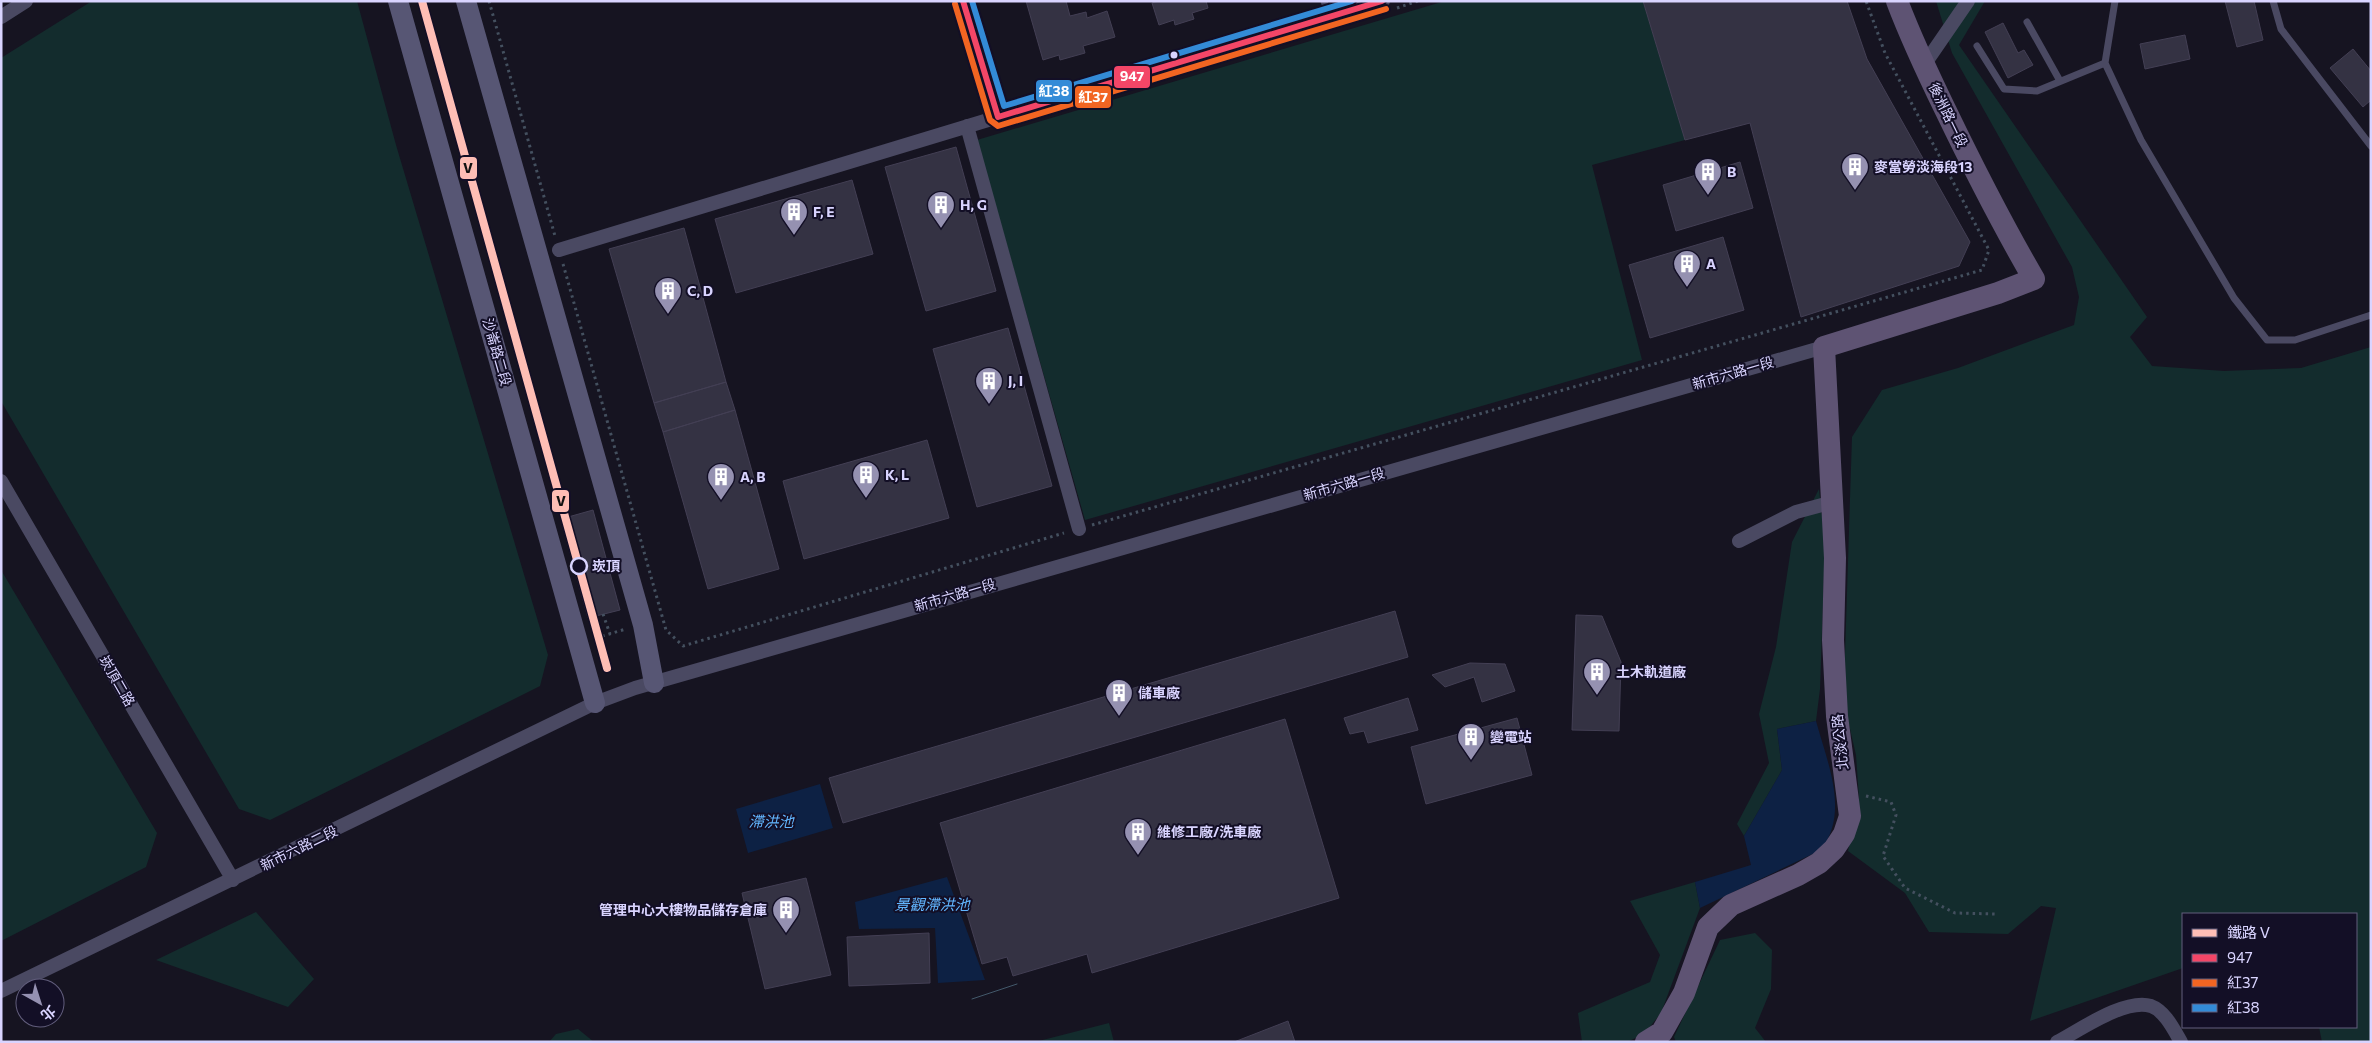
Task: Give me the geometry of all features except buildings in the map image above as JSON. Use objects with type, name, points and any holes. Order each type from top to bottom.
[{"type":"main road","name":"後洲路一段","points":[[1897,1],[1924,65],[2004,227]]},
{"type":"main road","name":"新市六路一段","points":[[1824,347],[2034,279],[2004,227]]},
{"type":"main road","name":"北淡公路","points":[[1646,1042],[1662,1032],[1684,993],[1708,926],[1720,913],[1732,905],[1798,875],[1819,863],[1834,849],[1844,834],[1850,816],[1837,716],[1833,640],[1835,558],[1824,347]]},
{"type":"street","points":[[1,17],[26,1]]},
{"type":"street","name":"沙崙路二段","points":[[398,1],[595,702]]},
{"type":"street","points":[[466,1],[643,625],[654,683]]},
{"type":"street","points":[[963,1],[998,117]]},
{"type":"street","points":[[559,250],[1383,1]]},
{"type":"street","points":[[1924,65],[1968,1]]},
{"type":"street","points":[[967,126],[1079,529]]},
{"type":"street","name":"新市六路一段","points":[[595,702],[696,669],[1824,347]]},
{"type":"street","name":"崁頂二路","points":[[1,481],[233,880]]},
{"type":"street","points":[[1739,541],[1796,512],[1833,502]]},
{"type":"street","name":"新市六路二段","points":[[1,991],[233,880],[595,702]]},
{"type":"street","points":[[2057,1042],[2124,1006],[2151,1006],[2166,1019],[2181,1042]]},
{"type":"lane","points":[[1324,1],[1330,18]]},
{"type":"lane","points":[[2115,1],[2105,63],[2141,140],[2234,298],[2268,340],[2295,340],[2371,315]]},
{"type":"lane","points":[[2273,1],[2281,29],[2371,146]]},
{"type":"lane","points":[[2027,22],[2060,82]]},
{"type":"lane","points":[[1977,46],[2004,88],[2037,91],[2105,63]]},
{"type":"path","points":[[489,1],[666,630],[683,646],[1079,529],[1982,270],[1989,250],[1885,52],[1866,1]]},
{"type":"path","points":[[604,614],[610,634]]},
{"type":"path","points":[[578,643],[643,625]]},
{"type":"path","points":[[1846,791],[1890,802],[1896,815],[1883,856],[1905,888],[1955,913],[1997,914]]},
{"type":"green space","points":[[92,1],[357,1],[396,145],[548,655],[540,686],[270,820],[239,809],[1,401],[1,58]]},
{"type":"green space","points":[[1445,1],[1643,1],[1685,140],[1592,165],[1642,360],[1085,520],[977,140]]},
{"type":"green space","points":[[1936,1],[1985,1],[1959,45],[2147,317],[2130,337],[2152,366],[2224,371],[2301,368],[2371,347],[2371,1042],[2322,1042],[2319,1028],[2357,1028],[2357,913],[2182,913],[2182,968],[2030,1021],[2056,908],[2041,906],[2008,934],[1929,932],[1905,893],[1848,851],[1859,798],[1856,755],[1846,711],[1845,655],[1852,437],[1882,390],[1958,368],[2074,325],[2079,297],[2072,267],[1952,53]]},
{"type":"green space","points":[[1819,489],[1825,544],[1820,689],[1816,721],[1777,729],[1782,770],[1744,836],[1737,824],[1769,763],[1759,714],[1776,647],[1792,542]]},
{"type":"green space","points":[[1,570],[157,833],[146,867],[1,941]]},
{"type":"green space","points":[[1695,882],[1700,908],[1661,1013],[1644,1034],[1627,1042],[1582,1042],[1578,1013],[1650,982],[1660,955],[1630,901]]},
{"type":"green space","points":[[256,912],[314,979],[288,1007],[156,960]]},
{"type":"green space","points":[[1755,933],[1772,950],[1771,989],[1755,1028],[1766,1042],[1676,1042],[1674,1037],[1720,940]]},
{"type":"green space","points":[[1109,1023],[1114,1042],[1035,1042]]},
{"type":"green space","points":[[578,1029],[594,1042],[549,1042],[556,1034]]},
{"type":"water","points":[[1816,721],[1830,770],[1835,803],[1834,820],[1830,835],[1821,850],[1700,908],[1695,882],[1751,865],[1744,836],[1782,770],[1777,729]]},
{"type":"water","name":"滯洪池","points":[[820,784],[833,828],[748,853],[736,809]]},
{"type":"water","name":"景觀滯洪池","points":[[947,877],[985,980],[938,983],[935,928],[859,929],[855,902]]},
{"type":"tram line","points":[[972,999],[1017,984]]},
{"type":"rail line","name":"V","points":[[422,1],[607,668]]},
{"type":"transit line","name":"947","points":[[963,1],[998,117],[1382,1]]},
{"type":"transit line","name":"紅38","points":[[972,1],[1004,106],[1352,1]]},
{"type":"transit line","name":"紅37","points":[[955,4],[990,120],[998,126],[1386,9]]},
{"type":"place","name":"麥當勞淡海段13","points":[[1855,191]]},
{"type":"place","name":"B","points":[[1708,196]]},
{"type":"place","name":"H, G","points":[[941,229]]},
{"type":"place","name":"F, E","points":[[794,236]]},
{"type":"place","name":"A","points":[[1687,288]]},
{"type":"place","name":"C, D","points":[[668,315]]},
{"type":"place","name":"J, I","points":[[989,405]]},
{"type":"place","name":"K, L","points":[[866,499]]},
{"type":"place","name":"A, B","points":[[721,501]]},
{"type":"place","name":"崁頂","points":[[579,566]]},
{"type":"place","name":"土木軌道廠","points":[[1597,696]]},
{"type":"place","name":"儲車廠","points":[[1119,717]]},
{"type":"place","name":"變電站","points":[[1471,761]]},
{"type":"place","name":"維修工廠/洗車廠","points":[[1138,856]]},
{"type":"place","name":"管理中心大樓物品儲存倉庫","points":[[786,934]]}]
